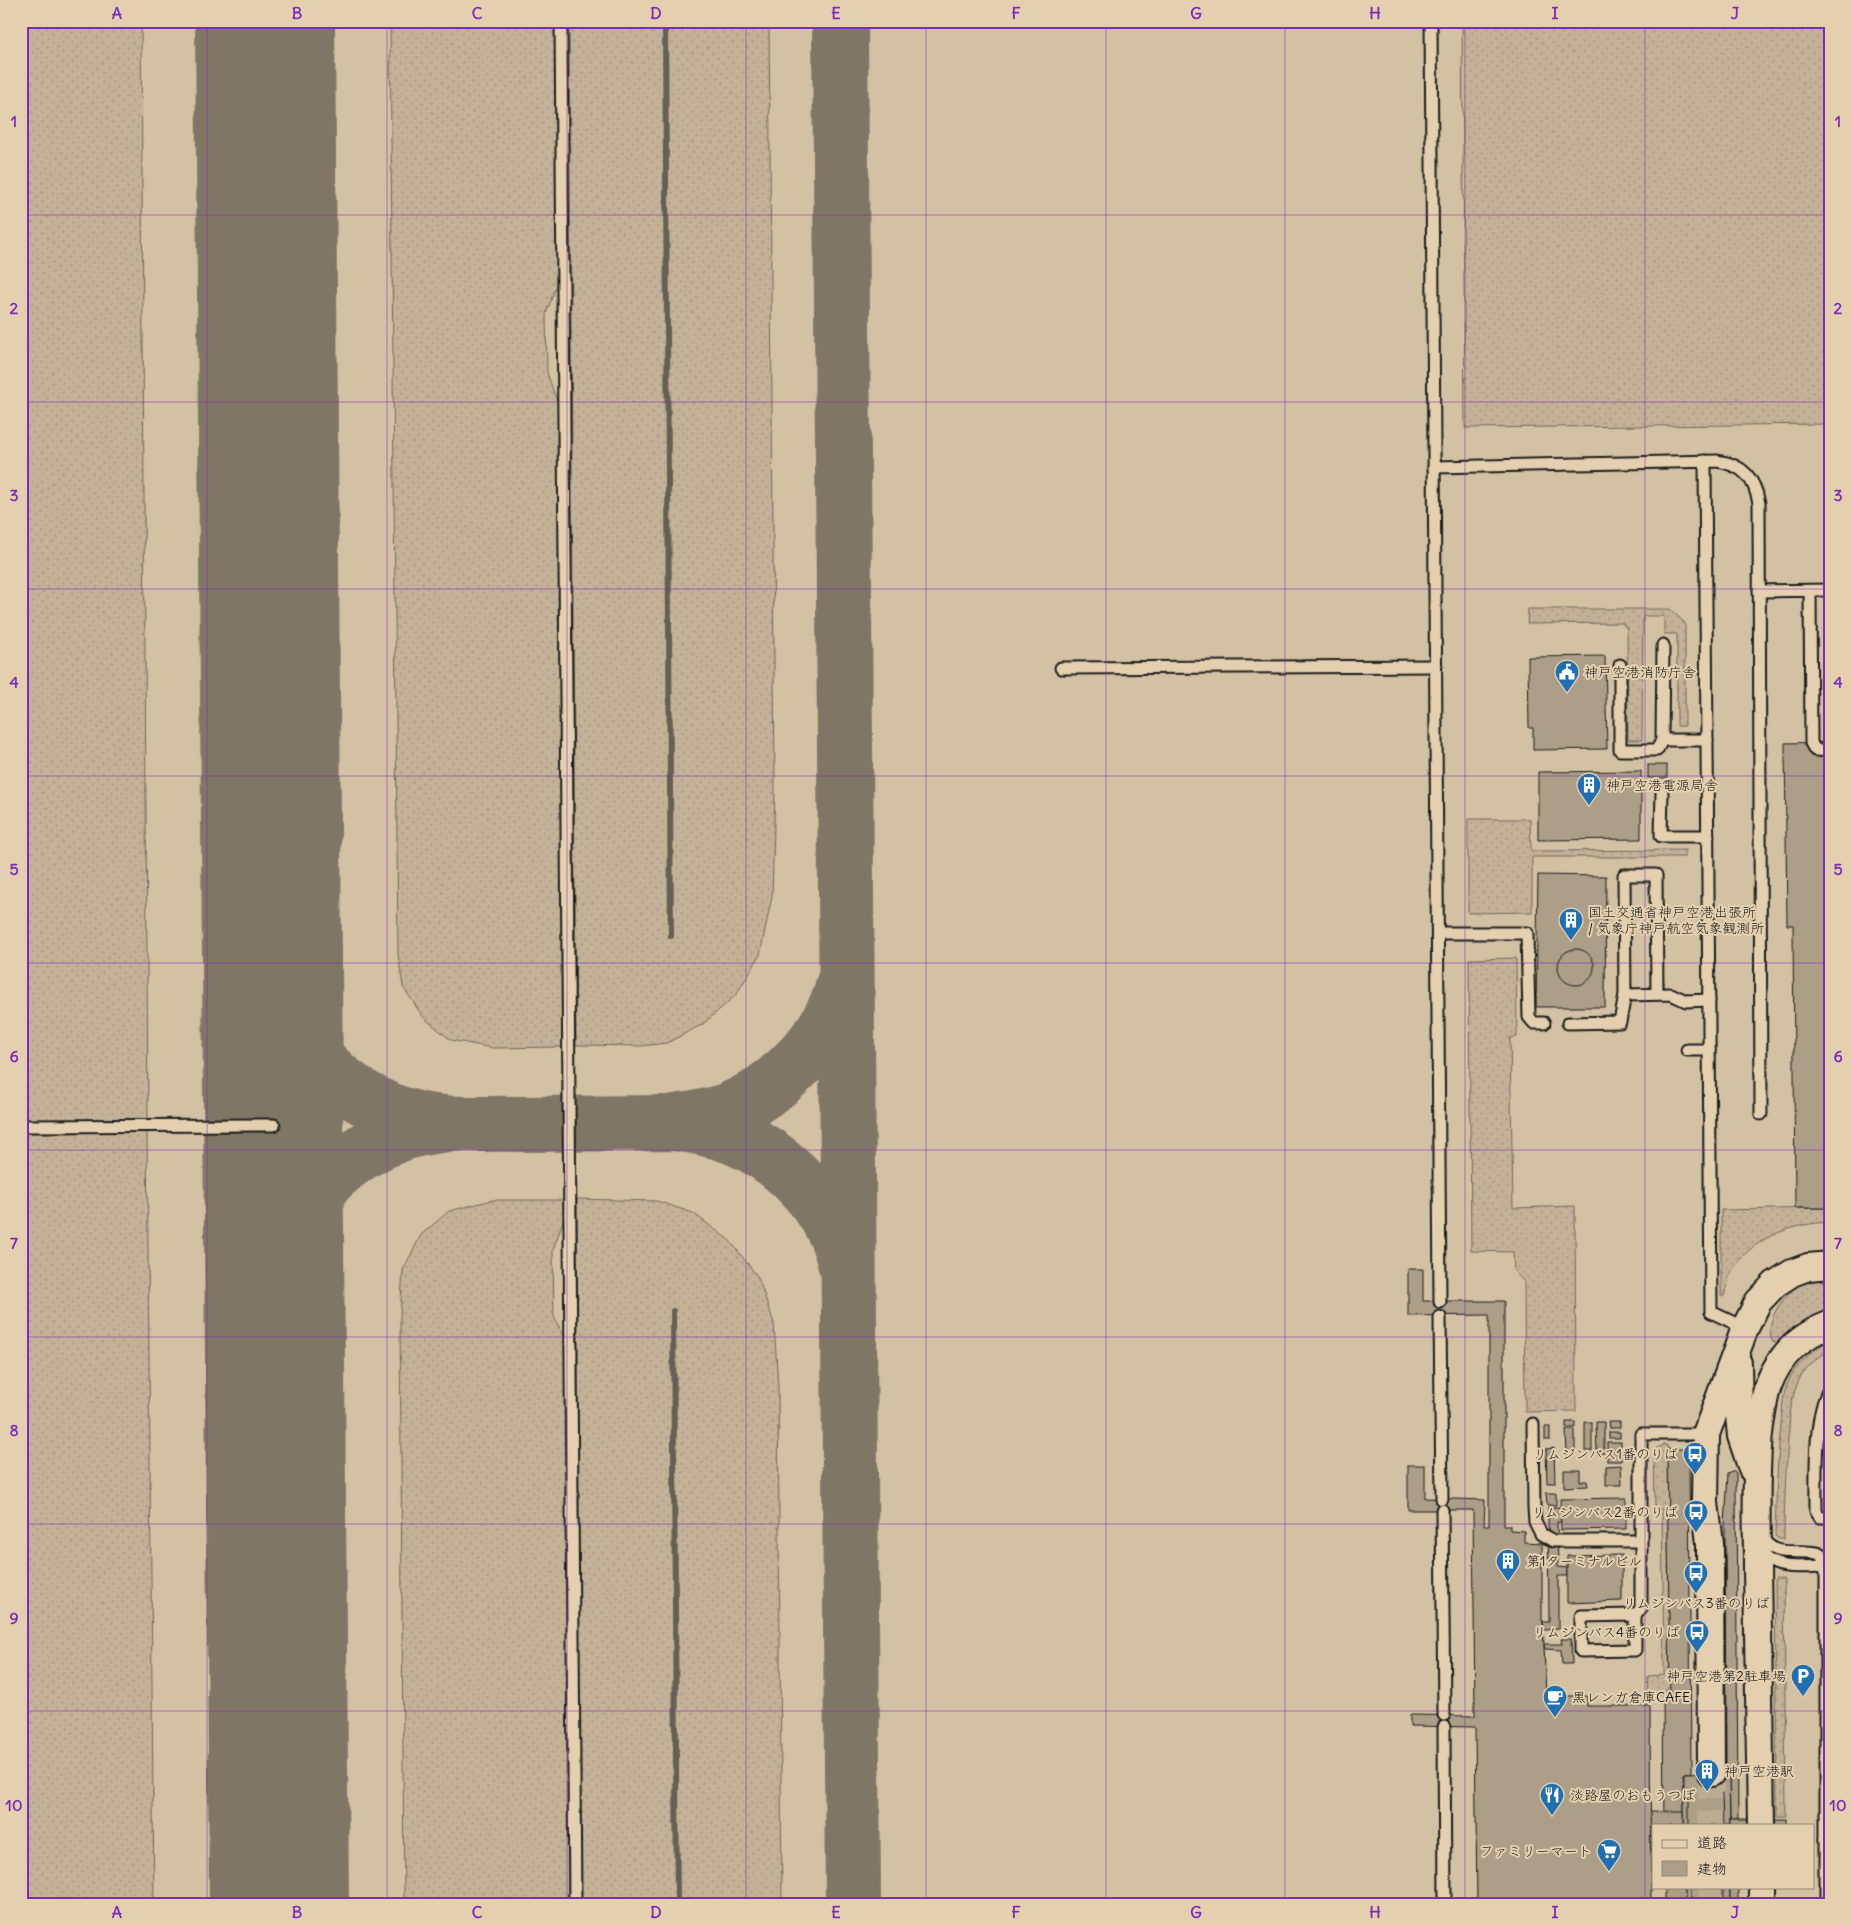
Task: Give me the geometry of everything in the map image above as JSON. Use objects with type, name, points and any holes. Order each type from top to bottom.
[{"type":"street","points":[[1711,1773],[1710,1543],[1705,1503],[1706,1434],[1742,1337],[1758,1302],[1775,1284],[1792,1273],[1808,1267],[1831,1265]]},
{"type":"street","points":[[1761,1824],[1756,1482],[1762,1411],[1768,1386],[1776,1367],[1801,1338],[1831,1324]]},
{"type":"street","points":[[1742,1337],[1739,1416],[1741,1436],[1756,1482]]},
{"type":"street","points":[[1762,1888],[1762,1905]]},
{"type":"lane","points":[[561,21],[575,1905]]},
{"type":"lane","points":[[1431,21],[1440,1302]]},
{"type":"lane","points":[[1705,461],[1711,1312],[1742,1337]]},
{"type":"lane","points":[[1434,466],[1730,462],[1745,473],[1756,489],[1759,503],[1761,1114]]},
{"type":"lane","points":[[1810,590],[1811,743],[1815,750],[1831,751]]},
{"type":"lane","points":[[1759,591],[1831,590]]},
{"type":"lane","points":[[1620,665],[1620,750],[1657,750],[1662,740],[1662,645]]},
{"type":"lane","points":[[1061,668],[1436,666]]},
{"type":"lane","points":[[1662,740],[1707,740]]},
{"type":"lane","points":[[1662,792],[1662,836],[1708,836]]},
{"type":"lane","points":[[1568,1022],[1620,1022],[1625,995],[1624,875],[1656,875],[1657,994]]},
{"type":"lane","points":[[1438,934],[1527,933],[1529,1017],[1534,1023],[1544,1023]]},
{"type":"lane","points":[[1625,995],[1671,994],[1686,1001],[1709,1000]]},
{"type":"lane","points":[[1687,1050],[1709,1050]]},
{"type":"lane","points":[[21,1126],[274,1125]]},
{"type":"lane","points":[[1440,1317],[1445,1905]]},
{"type":"lane","points":[[1831,1386],[1826,1394],[1819,1425],[1816,1511],[1820,1517],[1831,1517]]},
{"type":"lane","points":[[1533,1424],[1534,1508],[1536,1522],[1541,1534],[1553,1541],[1640,1541]]},
{"type":"lane","points":[[1634,1615],[1635,1650],[1581,1651],[1581,1616],[1634,1615],[1641,1609],[1641,1434],[1706,1434]]},
{"type":"lane","points":[[1757,1534],[1764,1557],[1781,1566],[1826,1566]]},
{"type":"lane","points":[[1757,1534],[1775,1550],[1821,1554],[1826,1566],[1828,1763],[1826,1905]]},
{"type":"shaded area","points":[[21,21],[1493,21],[1495,428],[1831,424],[1831,1905],[21,1905]]},
{"type":"shaded area","points":[[21,21],[141,21],[148,1119],[21,1120]]},
{"type":"shaded area","points":[[390,21],[555,21],[557,283],[546,314],[547,373],[558,404],[562,1047],[492,1048],[451,1040],[424,1018],[403,987],[398,954]]},
{"type":"shaded area","points":[[569,21],[769,21],[775,790],[772,896],[760,955],[736,995],[703,1024],[667,1043],[641,1046],[576,1045]]},
{"type":"shaded area","points":[[1462,21],[1831,21],[1831,424],[1465,428]]},
{"type":"shaded area","points":[[1528,609],[1670,609],[1685,623],[1685,726],[1677,726],[1677,634],[1664,634],[1664,616],[1643,616],[1642,740],[1628,740],[1627,629],[1622,623],[1527,624]]},
{"type":"shaded area","points":[[1468,819],[1530,819],[1531,851],[1685,850],[1685,857],[1532,857],[1532,912],[1468,913]]},
{"type":"shaded area","points":[[1516,958],[1517,1037],[1510,1038],[1513,1208],[1575,1206],[1576,1411],[1525,1412],[1524,1282],[1514,1271],[1513,1252],[1471,1251],[1469,959]]},
{"type":"shaded area","points":[[147,1132],[154,1905],[21,1905],[21,1133]]},
{"type":"shaded area","points":[[577,1199],[657,1201],[693,1213],[730,1241],[758,1277],[774,1323],[778,1386],[782,1905],[581,1905]]},
{"type":"shaded area","points":[[492,1200],[564,1200],[564,1218],[553,1250],[554,1317],[565,1338],[568,1905],[404,1905],[400,1313],[403,1270],[421,1235],[449,1211]]},
{"type":"shaded area","points":[[1831,1208],[1831,1222],[1804,1225],[1777,1233],[1753,1247],[1734,1267],[1724,1296],[1721,1296],[1721,1210]]},
{"type":"shaded area","points":[[1831,1274],[1831,1312],[1781,1344],[1772,1341],[1770,1333],[1773,1317],[1782,1301],[1807,1280]]},
{"type":"shaded area","points":[[1831,1340],[1831,1350],[1807,1368],[1798,1382],[1793,1396],[1788,1439],[1784,1539],[1779,1539],[1775,1536],[1776,1494],[1782,1406],[1788,1381],[1803,1360]]},
{"type":"shaded area","points":[[1667,1445],[1670,1685],[1662,1694],[1647,1694],[1648,1676],[1664,1675],[1662,1509],[1655,1509],[1654,1453],[1657,1448]]},
{"type":"shaded area","points":[[1775,1579],[1784,1579],[1786,1816],[1777,1816]]},
{"type":"building","name":"神戸空港消防庁舎","points":[[1605,656],[1607,749],[1533,750],[1533,728],[1529,728],[1528,657]]},
{"type":"building","points":[[1831,742],[1831,1208],[1795,1208],[1793,925],[1787,925],[1785,743]]},
{"type":"building","points":[[1648,765],[1667,765],[1667,778],[1648,778]]},
{"type":"building","name":"神戸空港電源局舎","points":[[1641,771],[1641,839],[1538,840],[1538,772]]},
{"type":"building","name":"国土交通省神戸空港出張所 / 気象庁神戸航空気象観測所","points":[[1538,875],[1606,876],[1605,1007],[1536,1007]]},
{"type":"building","points":[[1576,949],[1589,954],[1594,967],[1589,980],[1576,985],[1563,980],[1558,967],[1563,954]]},
{"type":"building","name":"第1ターミナルビル","points":[[1408,1269],[1423,1269],[1423,1301],[1504,1301],[1504,1525],[1510,1525],[1510,1530],[1524,1531],[1524,1542],[1542,1543],[1542,1621],[1546,1696],[1587,1696],[1587,1706],[1650,1706],[1651,1905],[1477,1905],[1475,1727],[1410,1726],[1410,1715],[1475,1716],[1473,1510],[1408,1510],[1408,1465],[1425,1465],[1425,1498],[1485,1500],[1484,1525],[1489,1525],[1489,1315],[1408,1316]]},
{"type":"building","points":[[1566,1422],[1575,1422],[1575,1428],[1566,1428]]},
{"type":"building","points":[[1585,1422],[1592,1422],[1592,1451],[1585,1451]]},
{"type":"building","points":[[1596,1422],[1604,1422],[1604,1453],[1597,1454]]},
{"type":"building","points":[[1608,1422],[1620,1422],[1620,1428],[1609,1428]]},
{"type":"building","points":[[1545,1427],[1550,1427],[1550,1440],[1545,1440]]},
{"type":"building","points":[[1566,1430],[1575,1430],[1575,1455],[1567,1455]]},
{"type":"building","points":[[1609,1432],[1620,1432],[1620,1438],[1609,1438]]},
{"type":"building","points":[[1607,1442],[1621,1442],[1621,1461],[1607,1461]]},
{"type":"building","points":[[1554,1448],[1555,1483],[1547,1483],[1546,1449]]},
{"type":"building","points":[[1667,1449],[1689,1449],[1691,1773],[1684,1773],[1684,1824],[1664,1824],[1663,1700],[1670,1699]]},
{"type":"building","points":[[1621,1465],[1622,1485],[1606,1485],[1606,1466]]},
{"type":"building","points":[[1564,1470],[1580,1470],[1580,1481],[1587,1481],[1588,1486],[1564,1487]]},
{"type":"building","points":[[1733,1471],[1736,1474],[1738,1819],[1730,1819],[1729,1772],[1726,1772],[1725,1525],[1728,1473]]},
{"type":"building","points":[[1546,1493],[1556,1493],[1556,1505],[1547,1505]]},
{"type":"building","points":[[1626,1498],[1626,1529],[1561,1530],[1560,1499]]},
{"type":"building","points":[[1548,1507],[1560,1507],[1561,1522],[1557,1522],[1558,1567],[1567,1568],[1567,1576],[1558,1576],[1558,1629],[1544,1630],[1543,1621],[1549,1621]]},
{"type":"building","points":[[1622,1555],[1622,1601],[1567,1603],[1567,1556]]},
{"type":"building","points":[[1561,1639],[1571,1639],[1572,1664],[1562,1664],[1561,1650],[1545,1649],[1544,1644],[1562,1644]]},
{"type":"building","name":"神戸空港駅","points":[[1729,1772],[1730,1824],[1684,1824],[1684,1773]]},
{"type":"building","points":[[1650,1811],[1684,1811],[1684,1824],[1652,1824],[1651,1851]]},
{"type":"building","points":[[1730,1819],[1786,1819],[1786,1824],[1730,1824]]},
{"type":"building","points":[[1665,1888],[1685,1888],[1685,1905],[1665,1905]]},
{"type":"building","points":[[1685,1888],[1730,1888],[1730,1905],[1685,1905]]},
{"type":"building","points":[[1730,1888],[1738,1888],[1738,1905],[1730,1905]]},
{"type":"waterway","points":[[665,21],[671,936]]},
{"type":"waterway","points":[[673,1311],[677,1905]]},
{"type":"taxiway","points":[[840,21],[853,1905]]},
{"type":"taxiway","points":[[271,949],[282,996],[287,1011],[298,1032],[326,1068],[343,1084],[362,1097],[404,1115],[438,1123],[674,1123],[717,1131],[759,1149],[792,1174],[819,1206],[830,1224],[839,1242],[845,1262]]},
{"type":"taxiway","points":[[675,1122],[732,1109],[769,1088],[786,1074],[816,1041],[838,1003],[844,983]]},
{"type":"taxiway","points":[[274,1296],[282,1256],[295,1224],[305,1207],[332,1175],[365,1150],[384,1141],[425,1127],[448,1124]]},
{"type":"runway","points":[[265,21],[279,1905]]},
{"type":"tunnel","points":[[1711,1773],[1711,1824]]},
{"type":"tunnel","points":[[1711,1888],[1711,1905]]},
{"type":"tram line","points":[[1689,1793],[1689,1824]]},
{"type":"tram line","points":[[1722,1793],[1723,1824]]},
{"type":"tram line","points":[[1690,1888],[1690,1905]]},
{"type":"tram line","points":[[1723,1888],[1723,1905]]},
{"type":"place","name":"神戸空港消防庁舎","points":[[1567,693]]},
{"type":"place","name":"神戸空港電源局舎","points":[[1589,806]]},
{"type":"place","name":"国土交通省神戸空港出張所 / 気象庁神戸航空気象観測所","points":[[1571,941]]},
{"type":"place","name":"リムジンバス1番のりば","points":[[1695,1475]]},
{"type":"place","name":"リムジンバス2番のりば","points":[[1696,1533]]},
{"type":"place","name":"第1ターミナルビル","points":[[1508,1582]]},
{"type":"place","name":"リムジンバス3番のりば","points":[[1696,1594]]},
{"type":"place","name":"リムジンバス4番のりば","points":[[1697,1653]]},
{"type":"place","name":"神戸空港第2駐車場","points":[[1803,1697]]},
{"type":"place","name":"黒レンガ倉庫CAFE","points":[[1555,1718]]},
{"type":"place","name":"神戸空港駅","points":[[1707,1792]]},
{"type":"place","name":"淡路屋のおもうつぼ","points":[[1552,1816]]},
{"type":"place","name":"ファミリーマート","points":[[1609,1872]]}]
